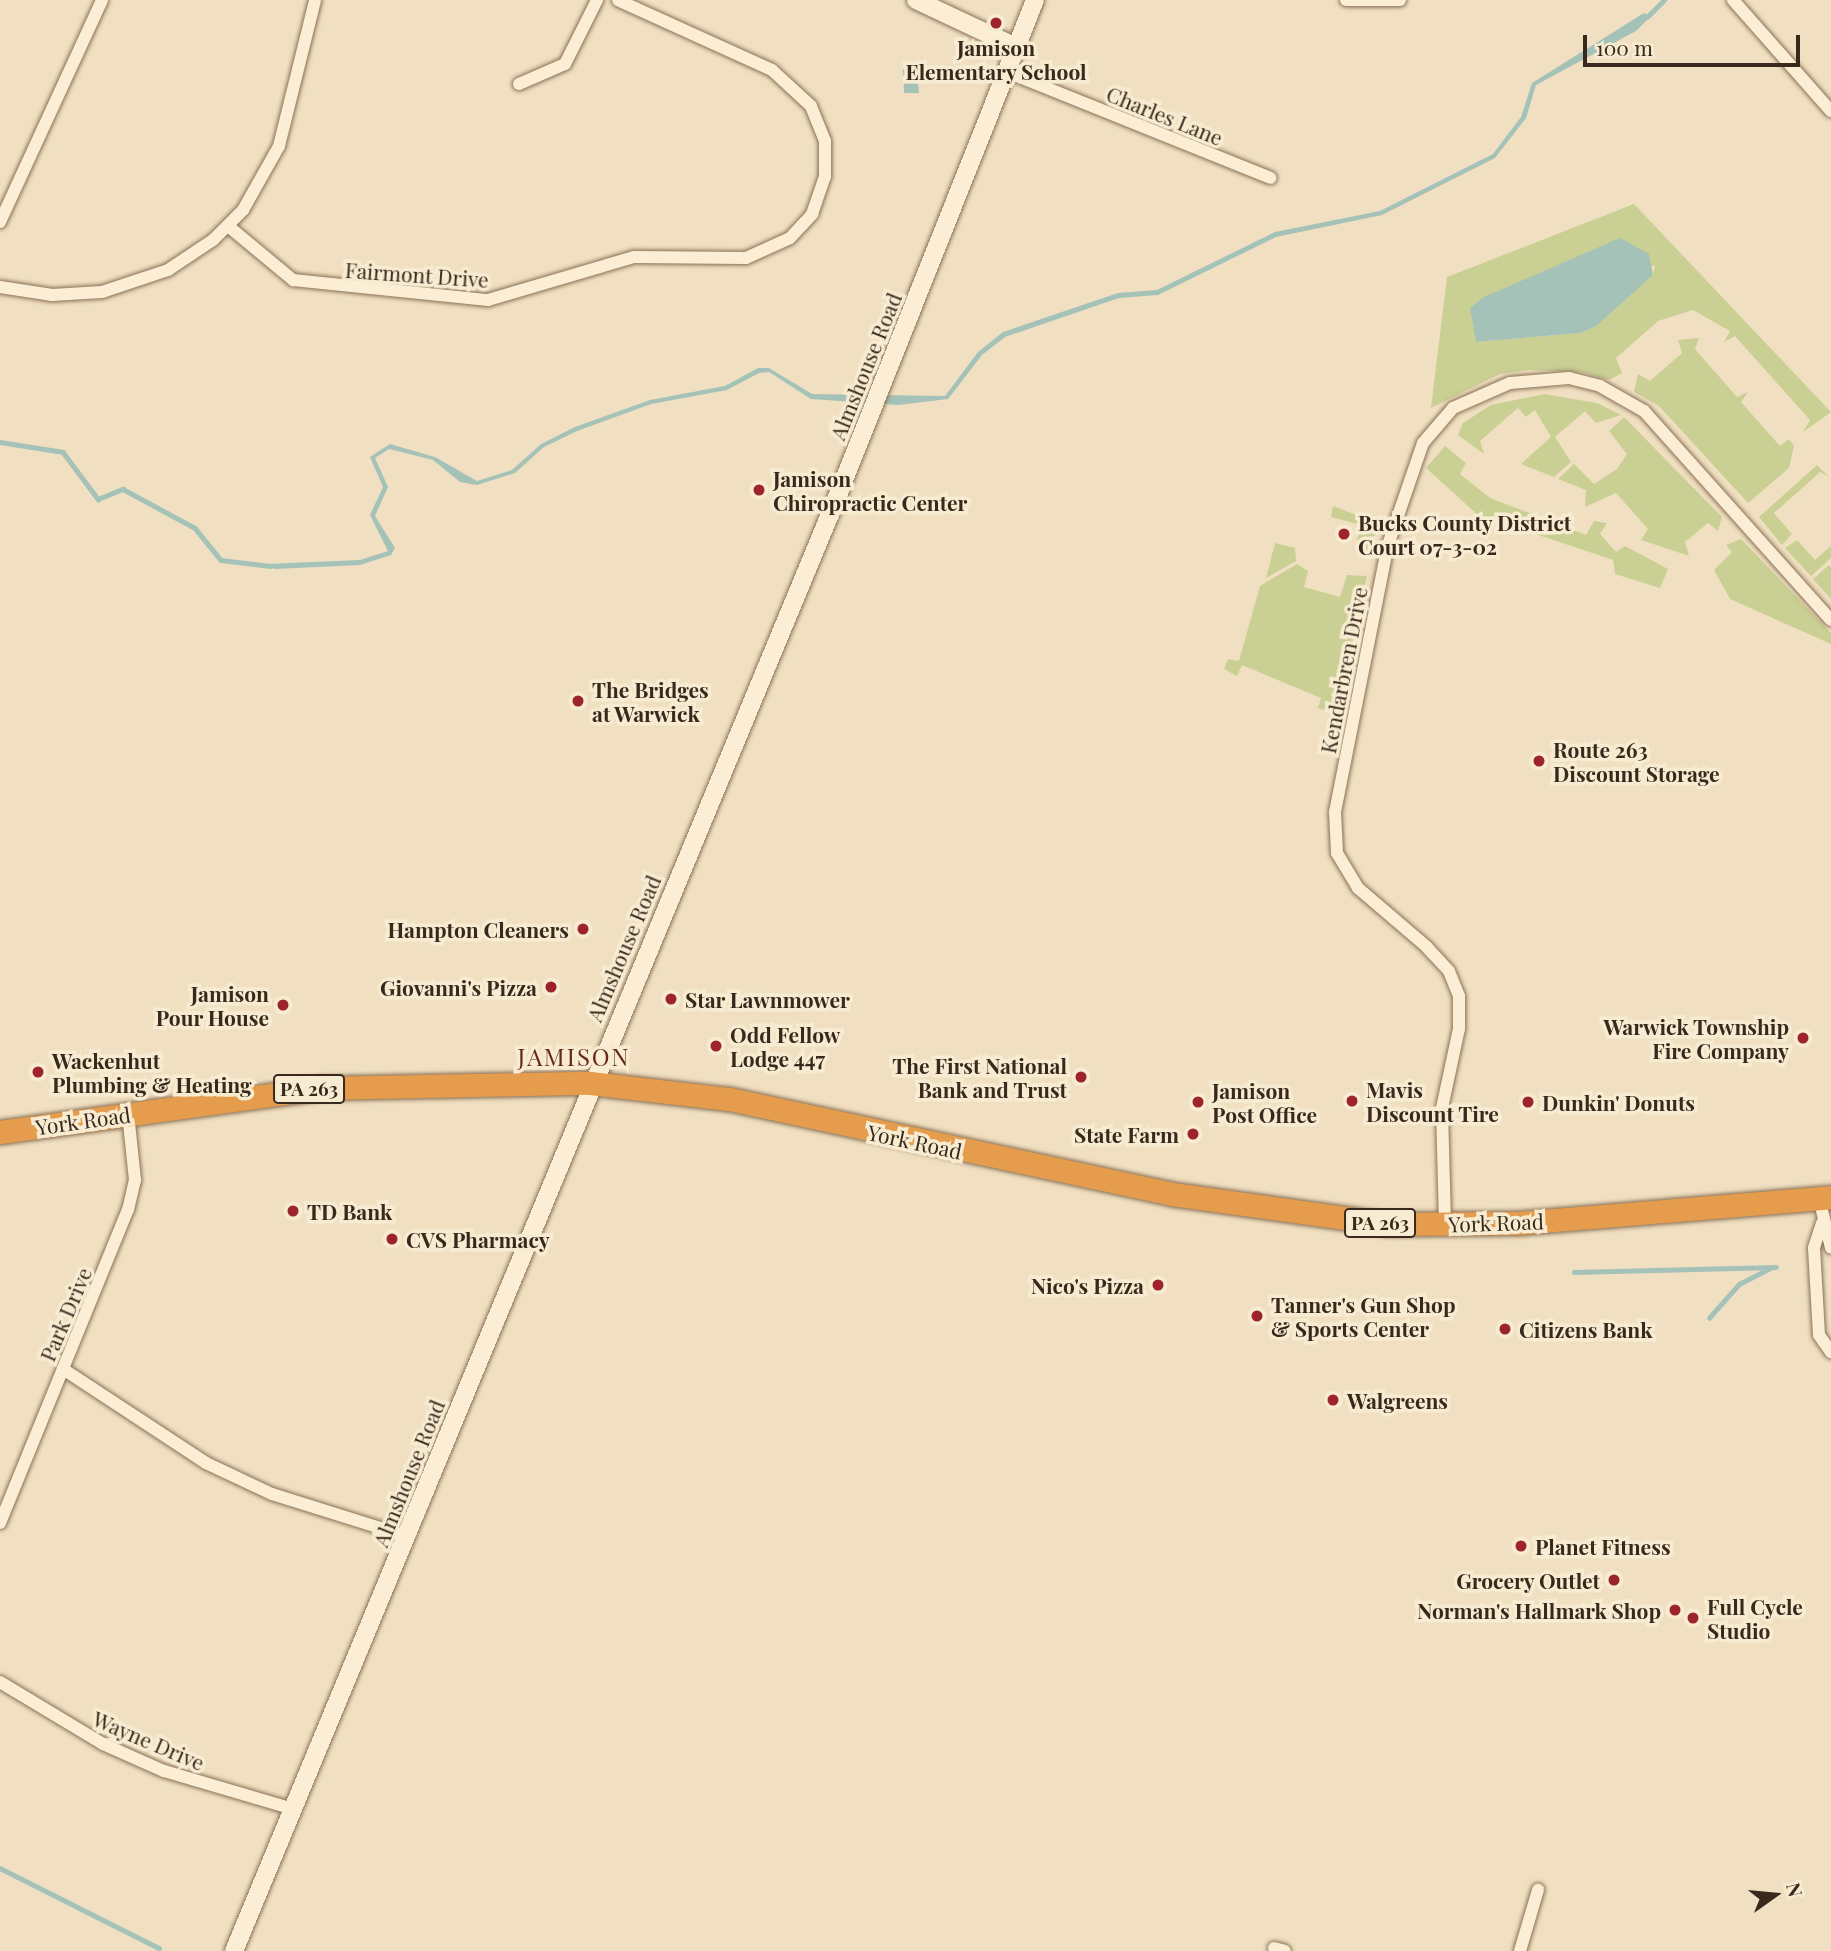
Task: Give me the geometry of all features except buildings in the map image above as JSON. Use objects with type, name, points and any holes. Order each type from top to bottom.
[{"type":"highway","name":"York Road","points":[[0,1132],[332,1087],[590,1083],[729,1099],[1259,1209],[1445,1224],[1825,1197]]},
{"type":"main road","points":[[916,0],[1016,47]]},
{"type":"main road","name":"Almshouse Road","points":[[234,1951],[590,1083],[879,391],[1035,0]]},
{"type":"street","points":[[0,222],[102,0]]},
{"type":"street","points":[[0,287],[70,295],[119,288],[190,258],[228,226],[279,146],[315,0]]},
{"type":"street","points":[[519,84],[565,64],[597,0]]},
{"type":"street","name":"Fairmont Drive","points":[[228,226],[293,280],[488,300],[634,257],[746,258],[790,238],[812,214],[825,177],[825,141],[811,106],[772,70],[618,0]]},
{"type":"street","points":[[1346,0],[1400,0]]},
{"type":"street","points":[[1733,0],[1831,111]]},
{"type":"street","name":"Charles Lane","points":[[1006,72],[1271,178]]},
{"type":"street","name":"Kendarbren Drive","points":[[1445,1224],[1442,1108],[1459,1029],[1459,996],[1449,971],[1427,947],[1358,888],[1337,853],[1335,812],[1390,535],[1423,443],[1453,408],[1510,383],[1569,378],[1600,386],[1644,411],[1831,620]]},
{"type":"street","name":"Park Drive","points":[[0,1523],[135,1189],[128,1113]]},
{"type":"street","points":[[1825,1197],[1822,1223],[1814,1248],[1819,1335],[1831,1352]]},
{"type":"street","points":[[1822,1223],[1831,1248]]},
{"type":"street","points":[[63,1369],[217,1469],[272,1494],[406,1536]]},
{"type":"street","name":"Wayne Drive","points":[[0,1682],[139,1760],[293,1809]]},
{"type":"street","points":[[1520,1951],[1538,1890]]},
{"type":"green space","points":[[1634,204],[1831,412],[1803,432],[1810,420],[1735,336],[1724,342],[1730,331],[1693,310],[1658,321],[1616,358],[1622,373],[1609,380],[1581,372],[1529,370],[1500,374],[1431,408],[1447,277]],"holes":[[[1655,265],[1653,275],[1580,333],[1476,342]]]},
{"type":"green space","points":[[1699,338],[1695,349],[1737,397],[1748,392],[1741,402],[1780,446],[1789,439],[1794,446],[1789,468],[1748,503],[1659,406],[1634,392],[1638,374],[1650,381],[1682,353],[1678,340]]},
{"type":"green space","points":[[1544,394],[1597,403],[1621,415],[1596,423],[1585,411],[1555,437],[1571,462],[1554,477],[1521,464],[1551,437],[1535,410],[1526,417],[1518,408],[1480,441],[1484,454],[1458,435],[1463,423],[1491,405]]},
{"type":"green space","points":[[1624,417],[1722,517],[1718,531],[1708,523],[1685,542],[1689,556],[1641,540],[1648,529],[1616,493],[1585,507],[1586,490],[1558,479],[1574,464],[1594,484],[1617,469],[1627,454],[1609,431]]},
{"type":"green space","points":[[1445,446],[1466,463],[1460,474],[1490,498],[1586,535],[1594,521],[1607,523],[1600,534],[1616,552],[1625,546],[1668,569],[1660,588],[1615,574],[1613,560],[1478,515],[1426,468]]},
{"type":"green space","points":[[1817,465],[1829,477],[1820,472],[1774,513],[1792,534],[1782,545],[1759,517]]},
{"type":"green space","points":[[1333,506],[1377,523],[1372,552],[1356,546],[1361,525],[1331,517]]},
{"type":"green space","points":[[1741,539],[1831,633],[1831,644],[1730,599],[1714,570],[1732,552],[1726,545]]},
{"type":"green space","points":[[1797,540],[1815,560],[1831,546],[1831,558],[1811,576],[1785,548]]},
{"type":"green space","points":[[1275,543],[1295,548],[1296,561],[1266,578]]},
{"type":"green space","points":[[1297,564],[1308,571],[1304,587],[1340,597],[1347,575],[1367,576],[1336,714],[1318,708],[1321,698],[1242,665],[1237,676],[1224,669],[1228,659],[1239,661],[1260,586]]},
{"type":"green space","points":[[1829,565],[1831,567],[1831,599],[1813,579]]},
{"type":"water","points":[[1644,13],[1651,16],[1636,31],[1536,85],[1526,118],[1495,158],[1382,215],[1276,237],[1158,295],[1119,298],[1005,337],[982,355],[948,399],[898,405],[811,399],[769,372],[759,373],[727,390],[651,404],[577,431],[544,447],[515,473],[477,485],[460,482],[433,460],[389,449],[375,458],[388,487],[375,516],[395,548],[391,555],[360,565],[275,569],[268,564],[360,560],[388,551],[370,515],[383,487],[370,457],[390,444],[435,457],[477,481],[512,470],[541,444],[575,427],[650,400],[725,386],[758,368],[769,368],[812,394],[945,396],[978,352],[1003,332],[1118,293],[1157,290],[1275,232],[1380,211],[1493,154],[1521,117],[1532,83]]},
{"type":"water","points":[[903,67],[918,82],[919,93],[904,93]]},
{"type":"water","points":[[1620,238],[1649,254],[1653,275],[1596,326],[1580,333],[1476,342],[1470,308],[1484,297]]},
{"type":"waterway","points":[[1647,17],[1664,0]]},
{"type":"waterway","points":[[0,442],[63,452],[98,499],[123,489],[195,528],[221,560],[271,566]]},
{"type":"waterway","points":[[1574,1272],[1776,1267]]},
{"type":"waterway","points":[[1709,1318],[1739,1284],[1769,1269]]},
{"type":"waterway","points":[[0,1868],[159,1948]]},
{"type":"place","name":"Jamison Elementary School","points":[[996,23]]},
{"type":"place","name":"Jamison Chiropractic Center","points":[[759,490]]},
{"type":"place","name":"Bucks County District Court 07-3-02","points":[[1344,534]]},
{"type":"place","name":"The Bridges at Warwick","points":[[578,701]]},
{"type":"place","name":"Route 263 Discount Storage","points":[[1539,761]]},
{"type":"place","name":"Hampton Cleaners","points":[[583,929]]},
{"type":"place","name":"Giovanni's Pizza","points":[[551,987]]},
{"type":"place","name":"Star Lawnmower","points":[[671,999]]},
{"type":"place","name":"Jamison Pour House","points":[[283,1005]]},
{"type":"place","name":"Warwick Township Fire Company","points":[[1803,1038]]},
{"type":"place","name":"Odd Fellow Lodge 447","points":[[716,1046]]},
{"type":"place","name":"Wackenhut Plumbing & Heating","points":[[38,1072]]},
{"type":"place","name":"The First National Bank and Trust","points":[[1081,1077]]},
{"type":"place","name":"Mavis Discount Tire","points":[[1352,1101]]},
{"type":"place","name":"Jamison Post Office","points":[[1198,1102]]},
{"type":"place","name":"Dunkin' Donuts","points":[[1528,1102]]},
{"type":"place","name":"State Farm","points":[[1193,1134]]},
{"type":"place","name":"TD Bank","points":[[293,1211]]},
{"type":"place","name":"CVS Pharmacy","points":[[392,1239]]},
{"type":"place","name":"Nico's Pizza","points":[[1158,1285]]},
{"type":"place","name":"Tanner's Gun Shop & Sports Center","points":[[1257,1316]]},
{"type":"place","name":"Citizens Bank","points":[[1505,1329]]},
{"type":"place","name":"Walgreens","points":[[1333,1400]]},
{"type":"place","name":"Planet Fitness","points":[[1521,1546]]},
{"type":"place","name":"Grocery Outlet","points":[[1614,1580]]},
{"type":"place","name":"Norman's Hallmark Shop","points":[[1675,1610]]},
{"type":"place","name":"Full Cycle Studio","points":[[1693,1618]]},
{"type":"district","name":"JAMISON","points":[[574,1057]]}]
